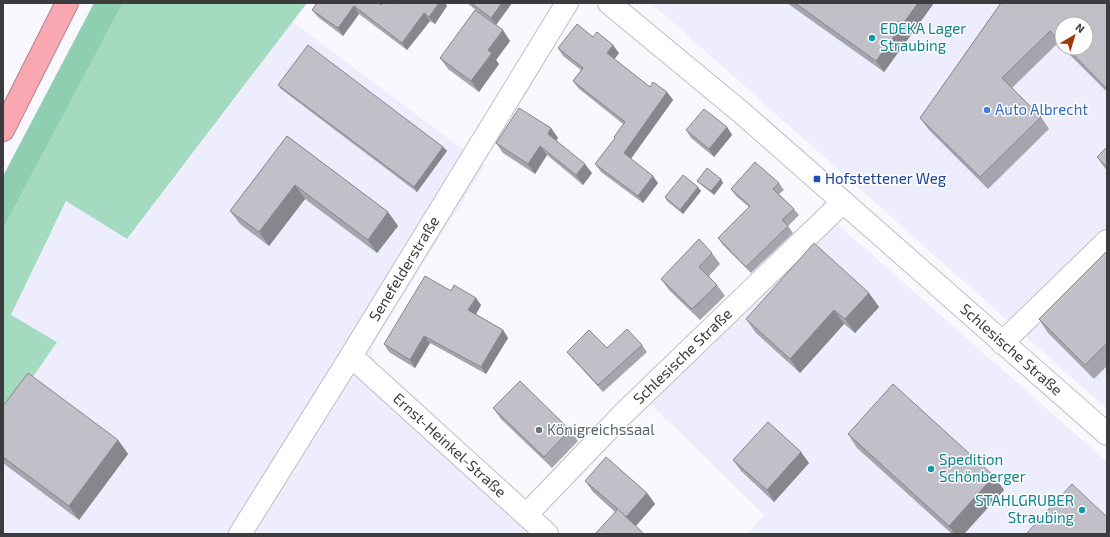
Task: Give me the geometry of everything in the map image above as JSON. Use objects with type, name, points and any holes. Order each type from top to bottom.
[{"type":"highway","points":[[3,130],[67,3]]},
{"type":"street","name":"Senefelderstraße","points":[[240,534],[567,3]]},
{"type":"street","name":"Schlesische Straße","points":[[609,3],[742,113],[1107,434]]},
{"type":"street","name":"Schlesische Straße","points":[[526,515],[622,415],[843,202]]},
{"type":"street","points":[[1002,343],[1107,241]]},
{"type":"street","name":"Ernst-Heinkel-Straße","points":[[351,356],[547,534]]},
{"type":"shaded area","points":[[651,3],[1107,3],[1107,409]]},
{"type":"shaded area","points":[[293,22],[485,166],[373,344],[372,355],[377,366],[562,534],[3,534],[3,420],[11,315],[67,200],[128,239]]},
{"type":"shaded area","points":[[835,222],[1107,462],[1107,534],[747,534],[764,515],[648,401]]},
{"type":"green space","points":[[94,3],[123,3],[3,229],[3,176]]},
{"type":"green space","points":[[123,3],[307,3],[127,239],[66,201],[11,315],[57,342],[3,420],[3,229]]},
{"type":"building","points":[[317,3],[378,3],[381,5],[383,3],[439,3],[429,17],[424,13],[402,43],[354,6],[338,28],[312,10]]},
{"type":"building","points":[[471,3],[502,3],[491,18]]},
{"type":"building","name":"EDEKA Lager Straubing","points":[[795,3],[918,3],[876,61]]},
{"type":"building","points":[[1001,3],[1107,3],[1107,89],[1075,56],[1094,56],[1094,16],[1054,16],[1054,35],[1050,31],[1002,78],[1041,117],[980,177],[920,118]]},
{"type":"building","points":[[475,10],[503,30],[488,50],[492,53],[471,81],[440,58]]},
{"type":"building","points":[[577,24],[593,37],[597,32],[613,45],[607,53],[650,87],[653,82],[667,92],[624,153],[653,176],[638,196],[595,164],[625,122],[573,81],[583,68],[558,48]]},
{"type":"building","points":[[308,45],[443,147],[414,187],[278,85]]},
{"type":"building","points":[[519,108],[551,128],[548,134],[585,164],[576,175],[540,146],[528,164],[496,143]]},
{"type":"building","points":[[704,109],[727,127],[709,149],[686,130]]},
{"type":"building","points":[[287,136],[388,212],[368,240],[295,185],[259,232],[230,211]]},
{"type":"building","points":[[1107,147],[1107,167],[1097,157]]},
{"type":"building","points":[[755,162],[779,183],[773,189],[794,209],[782,220],[788,226],[746,267],[718,238],[750,206],[731,189]]},
{"type":"building","points":[[707,168],[721,179],[711,191],[697,181]]},
{"type":"building","points":[[683,175],[698,187],[680,210],[665,197]]},
{"type":"building","points":[[699,239],[712,253],[699,267],[717,285],[692,309],[661,279]]},
{"type":"building","points":[[814,243],[869,293],[845,319],[834,310],[790,359],[746,319]]},
{"type":"building","points":[[1107,251],[1107,343],[1085,365],[1039,319]]},
{"type":"building","points":[[425,276],[451,291],[454,285],[476,298],[468,310],[503,330],[481,367],[424,336],[410,360],[384,344]]},
{"type":"building","points":[[627,329],[642,345],[598,385],[567,352],[589,330],[607,348]]},
{"type":"building","points":[[28,373],[118,440],[69,506],[3,457],[3,406]]},
{"type":"building","name":"Königreichssaal","points":[[520,381],[570,430],[544,457],[493,408]]},
{"type":"building","name":"Spedition Schönberger","points":[[893,384],[994,476],[949,526],[848,434]]},
{"type":"building","points":[[768,422],[801,452],[767,490],[733,460]]},
{"type":"building","points":[[606,457],[647,493],[626,517],[644,534],[595,534],[618,509],[585,481]]},
{"type":"building","points":[[1072,484],[1107,517],[1107,534],[1026,534]]},
{"type":"place","name":"EDEKA Lager Straubing","points":[[872,38]]},
{"type":"place","name":"Auto Albrecht","points":[[987,110]]},
{"type":"place","name":"Hofstettener Weg","points":[[817,179]]},
{"type":"place","name":"Königreichssaal","points":[[539,430]]},
{"type":"place","name":"Spedition Schönberger","points":[[931,469]]},
{"type":"place","name":"STAHLGRUBER Straubing","points":[[1082,510]]}]
